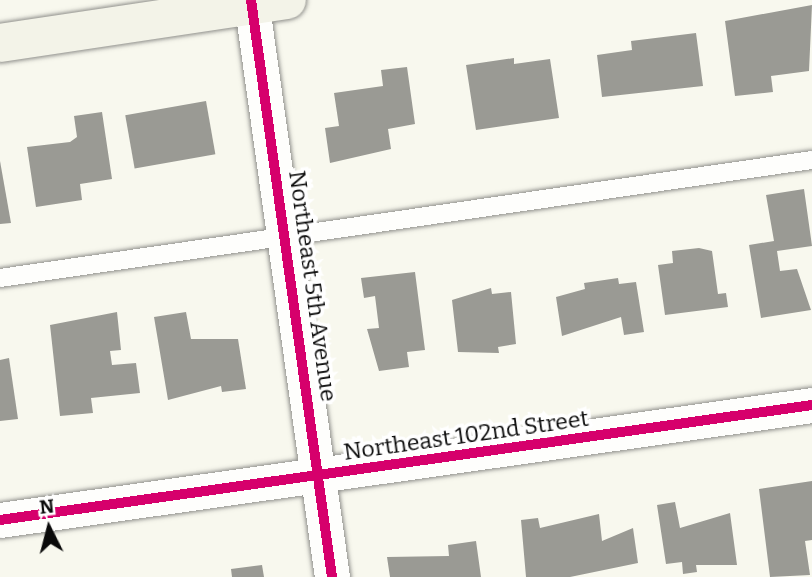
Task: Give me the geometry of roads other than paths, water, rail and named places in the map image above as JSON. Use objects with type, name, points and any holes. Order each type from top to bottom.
[{"type":"main road","points":[[0,43],[263,2]]},
{"type":"street","name":"Northeast 5th Avenue","points":[[263,2],[285,237],[332,577]]},
{"type":"street","name":"Northeast 102nd Street","points":[[0,520],[318,478],[812,405]]},
{"type":"lane","points":[[0,278],[812,160]]}]
